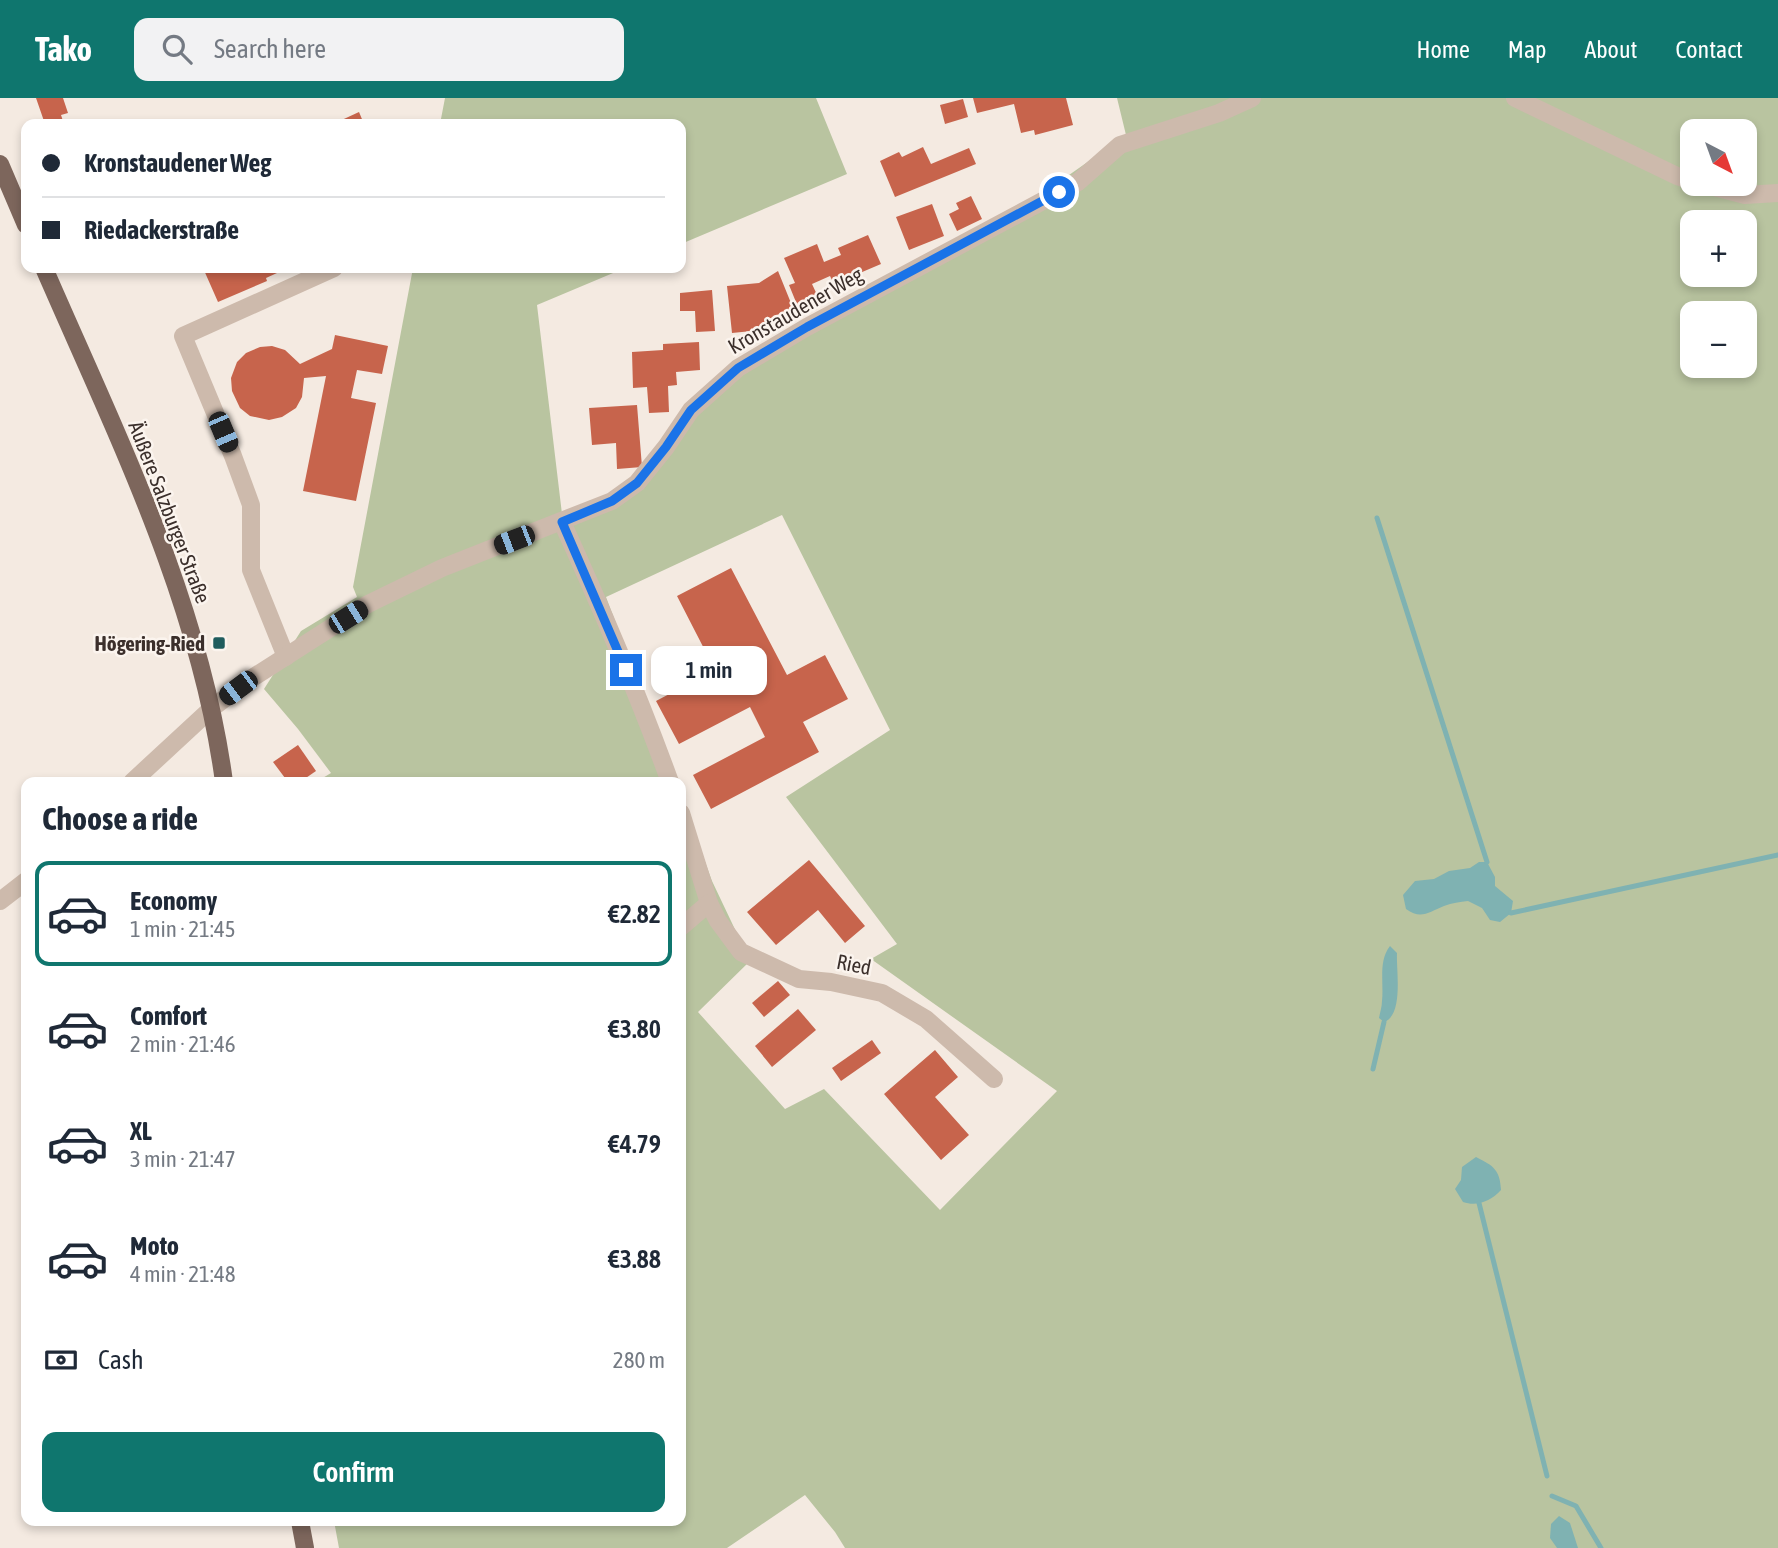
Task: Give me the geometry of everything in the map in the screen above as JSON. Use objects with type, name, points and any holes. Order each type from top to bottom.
[{"type":"main road","points":[[0,164],[21,213]]},
{"type":"main road","name":"Äußere Salzburger Straße","points":[[46,273],[148,509],[192,636],[212,708],[223,777]]},
{"type":"main road","points":[[301,1526],[305,1548]]},
{"type":"street","name":"Kronstaudener Weg","points":[[137,777],[212,708],[249,680],[368,604],[442,568],[612,501],[637,483],[691,410],[738,368],[807,327],[1078,182],[1120,145],[1219,113],[1252,98]]},
{"type":"street","points":[[1515,98],[1680,177]]},
{"type":"street","points":[[1757,194],[1778,193]]},
{"type":"street","points":[[286,657],[251,570],[251,505],[183,336],[323,273]]},
{"type":"street","points":[[562,522],[603,613],[668,777]]},
{"type":"street","name":"Ried","points":[[686,829],[709,903],[718,921],[741,952],[799,979],[831,982],[882,993],[926,1018],[994,1079]]},
{"type":"street","points":[[0,901],[21,885]]},
{"type":"street","points":[[686,923],[709,903]]},
{"type":"green space","points":[[445,98],[816,98],[847,174],[686,242],[686,119],[441,119]]},
{"type":"green space","points":[[1117,98],[1778,98],[1778,1548],[845,1548],[805,1495],[727,1548],[339,1548],[335,1526],[686,1526],[686,810],[712,881],[750,961],[698,1012],[785,1109],[824,1089],[940,1210],[1057,1091],[871,959],[897,944],[786,797],[890,730],[782,515],[606,597],[674,777],[324,777],[331,773],[264,689],[301,631],[357,597],[353,587],[412,273],[613,273],[537,305],[562,514],[635,482],[689,407],[1032,201],[1126,135]]},
{"type":"water","points":[[1479,862],[1487,862],[1495,877],[1495,886],[1513,901],[1511,913],[1500,922],[1490,920],[1482,908],[1468,901],[1421,914],[1406,909],[1403,895],[1415,881],[1434,879],[1449,871],[1470,868]]},
{"type":"water","points":[[1390,946],[1397,953],[1398,991],[1394,1011],[1384,1022],[1379,1018],[1383,965]]},
{"type":"water","points":[[1476,1157],[1495,1169],[1501,1190],[1484,1202],[1473,1204],[1463,1202],[1455,1189],[1461,1180],[1462,1167]]},
{"type":"water","points":[[1559,1516],[1570,1523],[1578,1548],[1557,1548],[1550,1538],[1551,1524]]},
{"type":"building","points":[[36,98],[63,98],[68,113],[61,115],[62,119],[43,119]]},
{"type":"building","points":[[973,98],[1066,98],[1073,125],[1035,135],[1034,130],[1021,133],[1014,104],[977,113]]},
{"type":"building","points":[[963,99],[968,117],[945,124],[940,105]]},
{"type":"building","points":[[359,112],[362,119],[344,119]]},
{"type":"building","points":[[923,147],[931,164],[969,148],[976,164],[895,197],[880,161],[899,152],[902,157]]},
{"type":"building","points":[[971,196],[982,219],[957,231],[949,214],[959,209],[956,203]]},
{"type":"building","points":[[932,204],[944,236],[909,250],[896,217]]},
{"type":"building","points":[[868,235],[881,264],[834,284],[830,276],[812,284],[819,299],[798,307],[789,285],[795,283],[784,258],[817,244],[824,262],[841,255],[838,248]]},
{"type":"building","points":[[778,271],[793,308],[771,318],[772,329],[732,333],[727,286],[759,283]]},
{"type":"building","points":[[205,273],[277,273],[266,278],[267,281],[218,302]]},
{"type":"building","points":[[712,290],[715,331],[696,332],[695,311],[680,311],[680,293]]},
{"type":"building","points":[[335,335],[388,346],[382,374],[357,370],[351,398],[376,403],[356,501],[303,491],[326,376],[304,378],[302,397],[296,408],[282,417],[269,420],[250,416],[240,408],[232,391],[231,378],[237,362],[246,353],[260,347],[272,346],[285,350],[300,364],[332,349]]},
{"type":"building","points":[[699,342],[700,370],[676,372],[677,385],[668,386],[669,412],[649,413],[647,387],[633,388],[632,352],[663,350],[663,344]]},
{"type":"building","points":[[637,405],[642,467],[617,469],[616,443],[592,445],[589,408]]},
{"type":"building","points":[[731,568],[787,675],[825,655],[848,699],[803,722],[819,752],[711,809],[693,775],[765,737],[750,707],[679,744],[656,701],[715,670],[677,596]]},
{"type":"building","points":[[298,745],[316,771],[307,777],[284,777],[273,762]]},
{"type":"building","points":[[809,860],[865,926],[845,943],[818,910],[776,945],[747,912]]},
{"type":"building","points":[[778,981],[790,995],[764,1017],[752,1003]]},
{"type":"building","points":[[798,1009],[816,1030],[772,1067],[755,1046]]},
{"type":"building","points":[[872,1040],[881,1053],[841,1081],[832,1068]]},
{"type":"building","points":[[935,1050],[958,1077],[935,1097],[969,1135],[941,1160],[884,1094]]},
{"type":"waterway","points":[[1377,518],[1487,862]]},
{"type":"waterway","points":[[1511,913],[1778,855]]},
{"type":"waterway","points":[[1373,1069],[1384,1022]]},
{"type":"waterway","points":[[1479,1203],[1547,1476]]},
{"type":"waterway","points":[[1552,1496],[1576,1506],[1601,1548]]},
{"type":"place","name":"Högering-Ried","points":[[219,643]]},
{"type":"route","points":[[626,670],[562,522],[612,501],[637,483],[691,410],[738,368],[807,327],[1059,192]]}]
